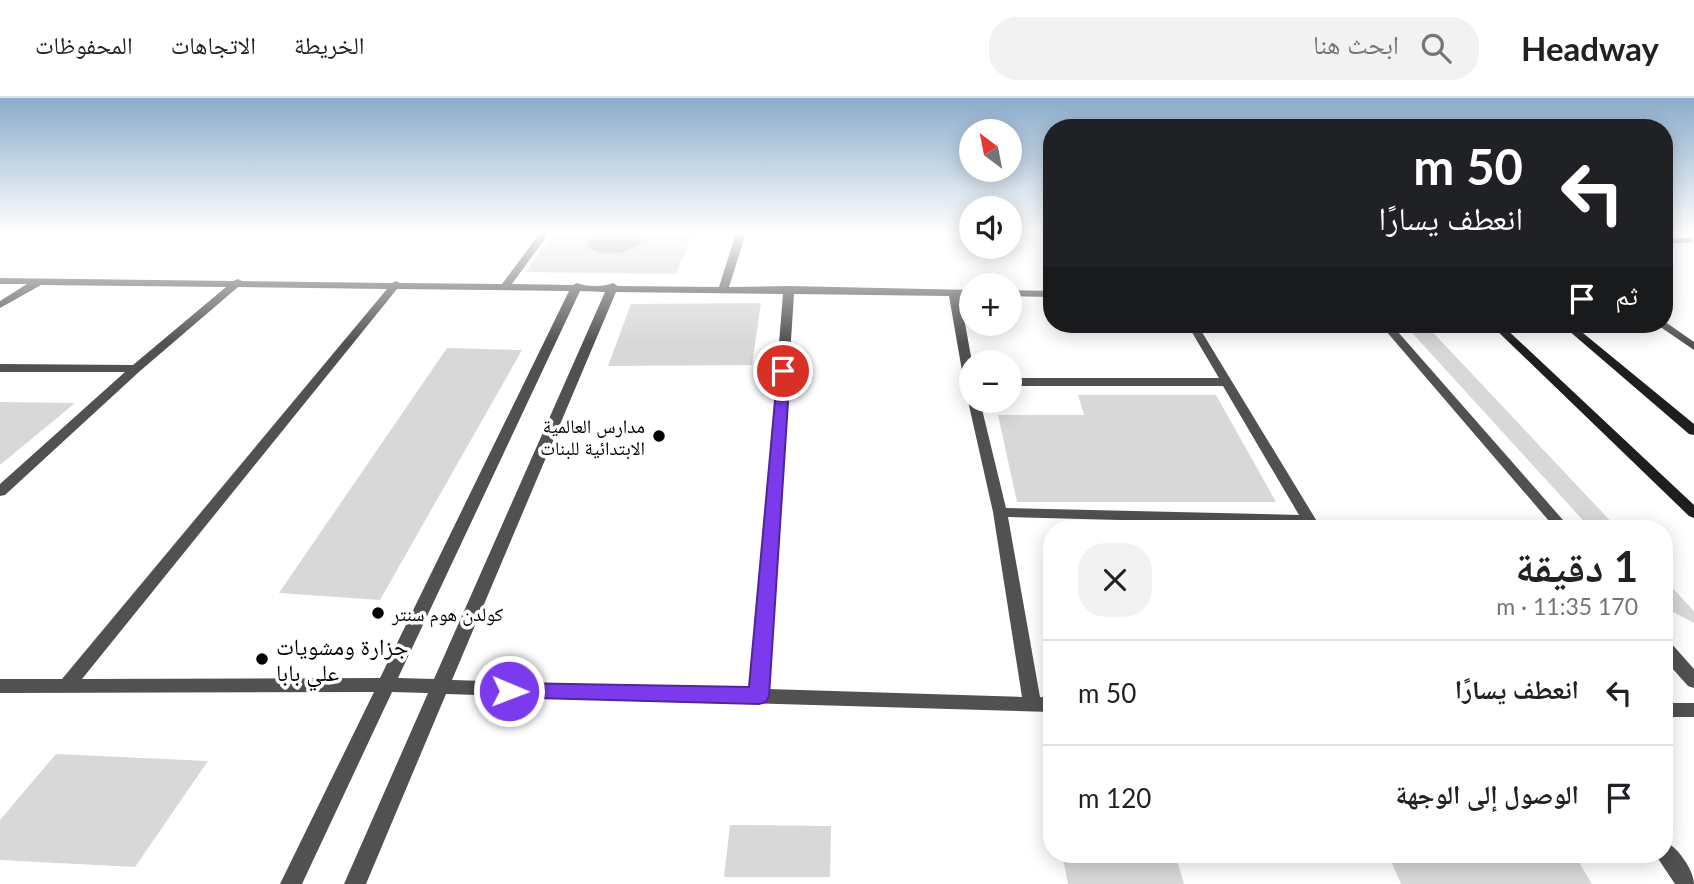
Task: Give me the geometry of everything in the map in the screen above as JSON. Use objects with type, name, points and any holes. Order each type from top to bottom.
[{"type":"main road","points":[[1505,333],[1694,513]]},
{"type":"main road","points":[[1577,333],[1694,431]]},
{"type":"street","points":[[506,286],[518,270]]},
{"type":"street","points":[[724,288],[730,270]]},
{"type":"street","points":[[0,281],[613,286],[959,293]]},
{"type":"street","points":[[0,305],[39,281]]},
{"type":"street","points":[[0,492],[135,369],[238,282]]},
{"type":"street","points":[[66,687],[396,284]]},
{"type":"street","points":[[291,884],[577,286]]},
{"type":"street","points":[[355,884],[613,286]]},
{"type":"street","points":[[759,696],[789,289]]},
{"type":"street","points":[[954,293],[965,350]]},
{"type":"street","points":[[1022,293],[1043,294]]},
{"type":"street","points":[[1673,331],[1694,347]]},
{"type":"street","points":[[1197,333],[1310,520]]},
{"type":"street","points":[[1393,333],[1556,520]]},
{"type":"street","points":[[0,368],[135,369]]},
{"type":"street","points":[[1022,382],[1227,383]]},
{"type":"street","points":[[977,413],[1000,512],[1032,705]]},
{"type":"street","points":[[1000,512],[1208,520]]},
{"type":"street","points":[[1673,657],[1694,681]]},
{"type":"street","points":[[0,686],[387,685],[1043,705]]},
{"type":"street","points":[[1673,710],[1694,710]]},
{"type":"street","points":[[1672,863],[1687,884]]},
{"type":"shaded area","points":[[528,270],[678,270],[676,274],[526,272]]},
{"type":"shaded area","points":[[761,303],[752,365],[608,366],[631,304]]},
{"type":"shaded area","points":[[1412,333],[1433,333],[1609,520],[1583,520]]},
{"type":"shaded area","points":[[447,348],[522,350],[380,600],[279,593]]},
{"type":"shaded area","points":[[1078,395],[1216,395],[1276,502],[1017,502],[998,415],[1084,415]]},
{"type":"shaded area","points":[[0,402],[75,403],[0,465]]},
{"type":"shaded area","points":[[1673,589],[1694,611],[1694,623],[1673,612]]},
{"type":"shaded area","points":[[56,754],[208,761],[135,867],[0,860],[0,820]]},
{"type":"shaded area","points":[[730,825],[831,826],[830,877],[724,877]]},
{"type":"shaded area","points":[[1064,863],[1178,863],[1184,884],[1068,884]]},
{"type":"shaded area","points":[[1392,863],[1579,863],[1592,884],[1401,884]]},
{"type":"place","name":"مدارس العالمية الابتدائية للبنات","points":[[659,436]]},
{"type":"place","name":"كولدن هوم سنتر","points":[[378,613]]},
{"type":"place","name":"جزارة ومشويات علي بابا","points":[[262,659]]},
{"type":"route","points":[[509,691],[759,696],[783,371]]}]
